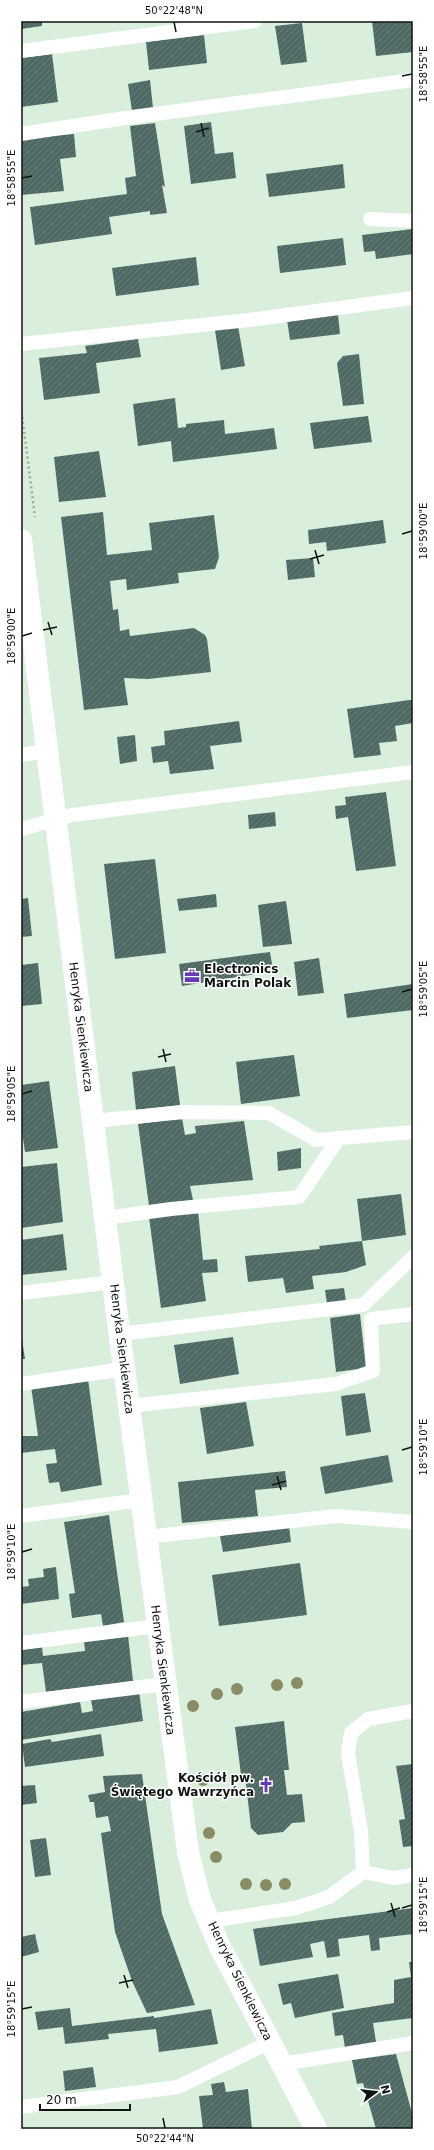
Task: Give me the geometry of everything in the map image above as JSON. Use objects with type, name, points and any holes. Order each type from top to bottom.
[{"type":"street","name":"Henryka Sienkiewicza","points":[[21,540],[22,563],[56,821],[124,1369],[188,1852],[200,1900],[220,1946],[316,2129]]},
{"type":"lane","points":[[21,51],[255,21]]},
{"type":"lane","points":[[21,134],[413,80]]},
{"type":"lane","points":[[370,219],[413,221]]},
{"type":"lane","points":[[21,344],[249,320],[413,298]]},
{"type":"lane","points":[[21,755],[47,752]]},
{"type":"lane","points":[[21,829],[56,821],[72,815],[413,772]]},
{"type":"lane","points":[[93,1121],[184,1112],[269,1113],[316,1140],[413,1132]]},
{"type":"lane","points":[[105,1218],[171,1208],[299,1197],[339,1138]]},
{"type":"lane","points":[[120,1334],[364,1305],[413,1258]]},
{"type":"lane","points":[[21,1293],[113,1282]]},
{"type":"lane","points":[[129,1406],[336,1384],[373,1371],[371,1319],[413,1314]]},
{"type":"lane","points":[[21,1384],[124,1369]]},
{"type":"lane","points":[[21,1516],[142,1500]]},
{"type":"lane","points":[[146,1537],[337,1516],[413,1522]]},
{"type":"lane","points":[[21,1643],[158,1626]]},
{"type":"lane","points":[[21,1702],[165,1684]]},
{"type":"lane","points":[[363,1872],[361,1831],[348,1754],[351,1733],[368,1719],[413,1711]]},
{"type":"lane","points":[[209,1921],[296,1908],[329,1897],[363,1872],[394,1878],[413,1875]]},
{"type":"lane","points":[[21,2107],[178,2087],[270,2042]]},
{"type":"lane","points":[[282,2064],[413,2043]]},
{"type":"building","points":[[21,21],[42,21],[42,26],[21,29]]},
{"type":"building","points":[[372,21],[413,21],[413,52],[376,56]]},
{"type":"building","points":[[302,23],[307,62],[281,65],[275,26]]},
{"type":"building","points":[[204,35],[207,63],[149,70],[146,42]]},
{"type":"building","points":[[52,54],[58,102],[21,107],[21,58]]},
{"type":"building","points":[[150,80],[153,108],[132,111],[128,84]]},
{"type":"building","points":[[211,122],[215,154],[233,152],[236,178],[191,184],[184,126]]},
{"type":"building","points":[[155,123],[165,187],[162,185],[167,213],[150,215],[150,211],[109,217],[112,234],[35,245],[30,207],[127,194],[125,178],[136,176],[130,126]]},
{"type":"building","points":[[74,134],[76,157],[60,159],[64,191],[21,195],[21,139]]},
{"type":"building","points":[[343,164],[345,188],[269,197],[266,174]]},
{"type":"building","points":[[413,229],[413,254],[376,259],[375,251],[364,252],[362,235]]},
{"type":"building","points":[[343,238],[346,265],[280,273],[277,246]]},
{"type":"building","points":[[196,257],[199,285],[116,296],[112,268]]},
{"type":"building","points":[[338,314],[340,334],[290,340],[287,320]]},
{"type":"building","points":[[238,326],[245,366],[221,370],[215,330]]},
{"type":"building","points":[[138,339],[141,357],[96,363],[100,393],[44,400],[39,358],[87,353],[85,346]]},
{"type":"building","points":[[359,354],[364,404],[343,406],[337,363],[343,356]]},
{"type":"building","points":[[175,398],[178,428],[186,427],[186,424],[224,420],[225,434],[274,428],[277,449],[173,462],[171,441],[138,446],[133,404]]},
{"type":"building","points":[[368,416],[372,442],[314,449],[310,423]]},
{"type":"building","points":[[99,451],[106,497],[59,502],[54,457]]},
{"type":"building","points":[[103,512],[107,555],[152,550],[149,523],[214,515],[219,557],[215,569],[178,573],[179,583],[127,590],[126,579],[110,581],[113,610],[118,609],[120,631],[129,629],[130,636],[194,628],[205,635],[207,639],[211,672],[148,679],[124,678],[128,705],[84,710],[61,517]]},
{"type":"building","points":[[383,520],[386,543],[327,551],[326,542],[309,544],[308,530]]},
{"type":"building","points":[[313,558],[315,577],[288,580],[286,560]]},
{"type":"building","points":[[413,700],[413,723],[395,726],[397,741],[379,743],[381,755],[354,758],[347,709]]},
{"type":"building","points":[[239,721],[242,742],[210,746],[214,769],[170,774],[168,761],[153,763],[151,747],[165,745],[164,731]]},
{"type":"building","points":[[135,735],[137,761],[120,764],[117,737]]},
{"type":"building","points":[[386,792],[396,866],[356,871],[348,817],[336,819],[335,806],[346,805],[345,797]]},
{"type":"building","points":[[275,812],[276,826],[249,829],[248,815]]},
{"type":"building","points":[[155,859],[166,953],[115,959],[104,864]]},
{"type":"building","points":[[216,894],[217,907],[179,911],[177,899]]},
{"type":"building","points":[[28,898],[32,936],[21,937],[21,899]]},
{"type":"building","points":[[286,901],[292,944],[263,947],[258,905]]},
{"type":"building","points":[[270,952],[272,964],[262,973],[182,986],[179,964]]},
{"type":"building","points":[[319,958],[324,993],[298,996],[294,962]]},
{"type":"building","points":[[38,963],[42,1004],[21,1006],[21,965]]},
{"type":"building","points":[[413,984],[413,1010],[347,1018],[344,994]]},
{"type":"building","points":[[294,1055],[300,1096],[241,1104],[236,1062]]},
{"type":"building","points":[[175,1066],[180,1105],[136,1110],[132,1072]]},
{"type":"building","points":[[49,1081],[58,1148],[25,1152],[21,1125],[21,1085]]},
{"type":"building","points":[[182,1118],[185,1135],[196,1133],[195,1126],[244,1121],[253,1180],[190,1186],[193,1200],[149,1206],[138,1124]]},
{"type":"building","points":[[301,1148],[301,1168],[278,1171],[277,1152]]},
{"type":"building","points":[[57,1163],[63,1222],[21,1228],[21,1167]]},
{"type":"building","points":[[401,1194],[406,1235],[362,1241],[357,1199]]},
{"type":"building","points":[[198,1211],[203,1260],[217,1259],[218,1272],[202,1273],[206,1301],[161,1308],[149,1217]]},
{"type":"building","points":[[63,1234],[67,1270],[21,1275],[21,1240]]},
{"type":"building","points":[[362,1241],[366,1265],[346,1272],[312,1276],[314,1289],[286,1293],[283,1278],[248,1282],[245,1256],[320,1249],[319,1246]]},
{"type":"building","points":[[344,1288],[346,1302],[327,1304],[325,1290]]},
{"type":"building","points":[[360,1314],[366,1368],[336,1372],[330,1318]]},
{"type":"building","points":[[21,1333],[25,1359],[21,1359]]},
{"type":"building","points":[[233,1337],[239,1374],[180,1384],[174,1345]]},
{"type":"building","points":[[88,1379],[102,1485],[61,1492],[59,1482],[49,1483],[46,1464],[57,1463],[55,1449],[21,1453],[21,1436],[38,1436],[31,1386]]},
{"type":"building","points":[[365,1393],[371,1432],[346,1436],[341,1396]]},
{"type":"building","points":[[246,1402],[254,1446],[207,1454],[200,1408]]},
{"type":"building","points":[[388,1455],[393,1482],[325,1494],[320,1467]]},
{"type":"building","points":[[285,1471],[287,1487],[255,1490],[258,1516],[182,1523],[178,1482]]},
{"type":"building","points":[[109,1515],[124,1622],[103,1626],[101,1614],[72,1618],[69,1594],[75,1593],[64,1522]]},
{"type":"building","points":[[289,1526],[291,1542],[223,1552],[220,1536]]},
{"type":"building","points":[[300,1563],[307,1615],[219,1626],[212,1575]]},
{"type":"building","points":[[56,1567],[59,1599],[21,1604],[21,1587],[29,1586],[28,1579],[44,1577],[43,1569]]},
{"type":"building","points":[[128,1635],[133,1681],[46,1692],[42,1663],[21,1665],[21,1650],[42,1647],[43,1656],[85,1651],[84,1641]]},
{"type":"building","points":[[139,1691],[143,1721],[21,1740],[21,1712],[80,1702],[82,1713],[93,1711],[91,1700]]},
{"type":"building","name":"Kościół pw. Świętego Wawrzyńca","points":[[284,1721],[289,1770],[284,1770],[287,1795],[302,1794],[305,1822],[292,1823],[283,1832],[258,1835],[251,1828],[245,1775],[241,1775],[235,1727]]},
{"type":"building","points":[[101,1734],[104,1756],[25,1767],[22,1744],[50,1739],[52,1742]]},
{"type":"building","points":[[413,1764],[413,1846],[403,1847],[399,1820],[405,1819],[396,1766]]},
{"type":"building","points":[[142,1774],[162,1914],[195,2005],[147,2013],[132,1981],[115,1932],[101,1833],[111,1831],[108,1816],[96,1818],[94,1802],[90,1802],[88,1795],[105,1792],[103,1776]]},
{"type":"building","points":[[35,1785],[37,1803],[21,1805],[21,1786]]},
{"type":"building","points":[[46,1838],[51,1875],[35,1877],[30,1840]]},
{"type":"building","points":[[413,1908],[413,1934],[379,1938],[380,1950],[371,1951],[369,1935],[338,1939],[340,1956],[327,1958],[324,1941],[310,1944],[313,1957],[260,1966],[253,1929]]},
{"type":"building","points":[[35,1934],[39,1952],[21,1957],[21,1937]]},
{"type":"building","points":[[409,1962],[413,1962],[413,2018],[373,2023],[376,2042],[345,2048],[343,2035],[335,2036],[332,2013],[394,2003],[394,1980],[411,1977]]},
{"type":"building","points":[[338,1974],[344,2008],[295,2018],[291,2003],[283,2005],[278,1984]]},
{"type":"building","points":[[70,2008],[72,2026],[154,2016],[154,2018],[211,2009],[218,2044],[159,2052],[156,2029],[108,2034],[109,2039],[65,2044],[63,2027],[38,2030],[35,2012]]},
{"type":"building","points":[[396,2054],[413,2117],[413,2129],[376,2129],[363,2083],[357,2084],[352,2060]]},
{"type":"building","points":[[93,2067],[96,2087],[65,2091],[63,2071]]},
{"type":"building","points":[[224,2082],[226,2092],[248,2089],[252,2129],[203,2129],[199,2096],[213,2095],[211,2084]]},
{"type":"place","name":"Electronics Marcin Polak","points":[[192,976]]},
{"type":"place","name":"Kościół pw. Świętego Wawrzyńca","points":[[266,1785]]}]
